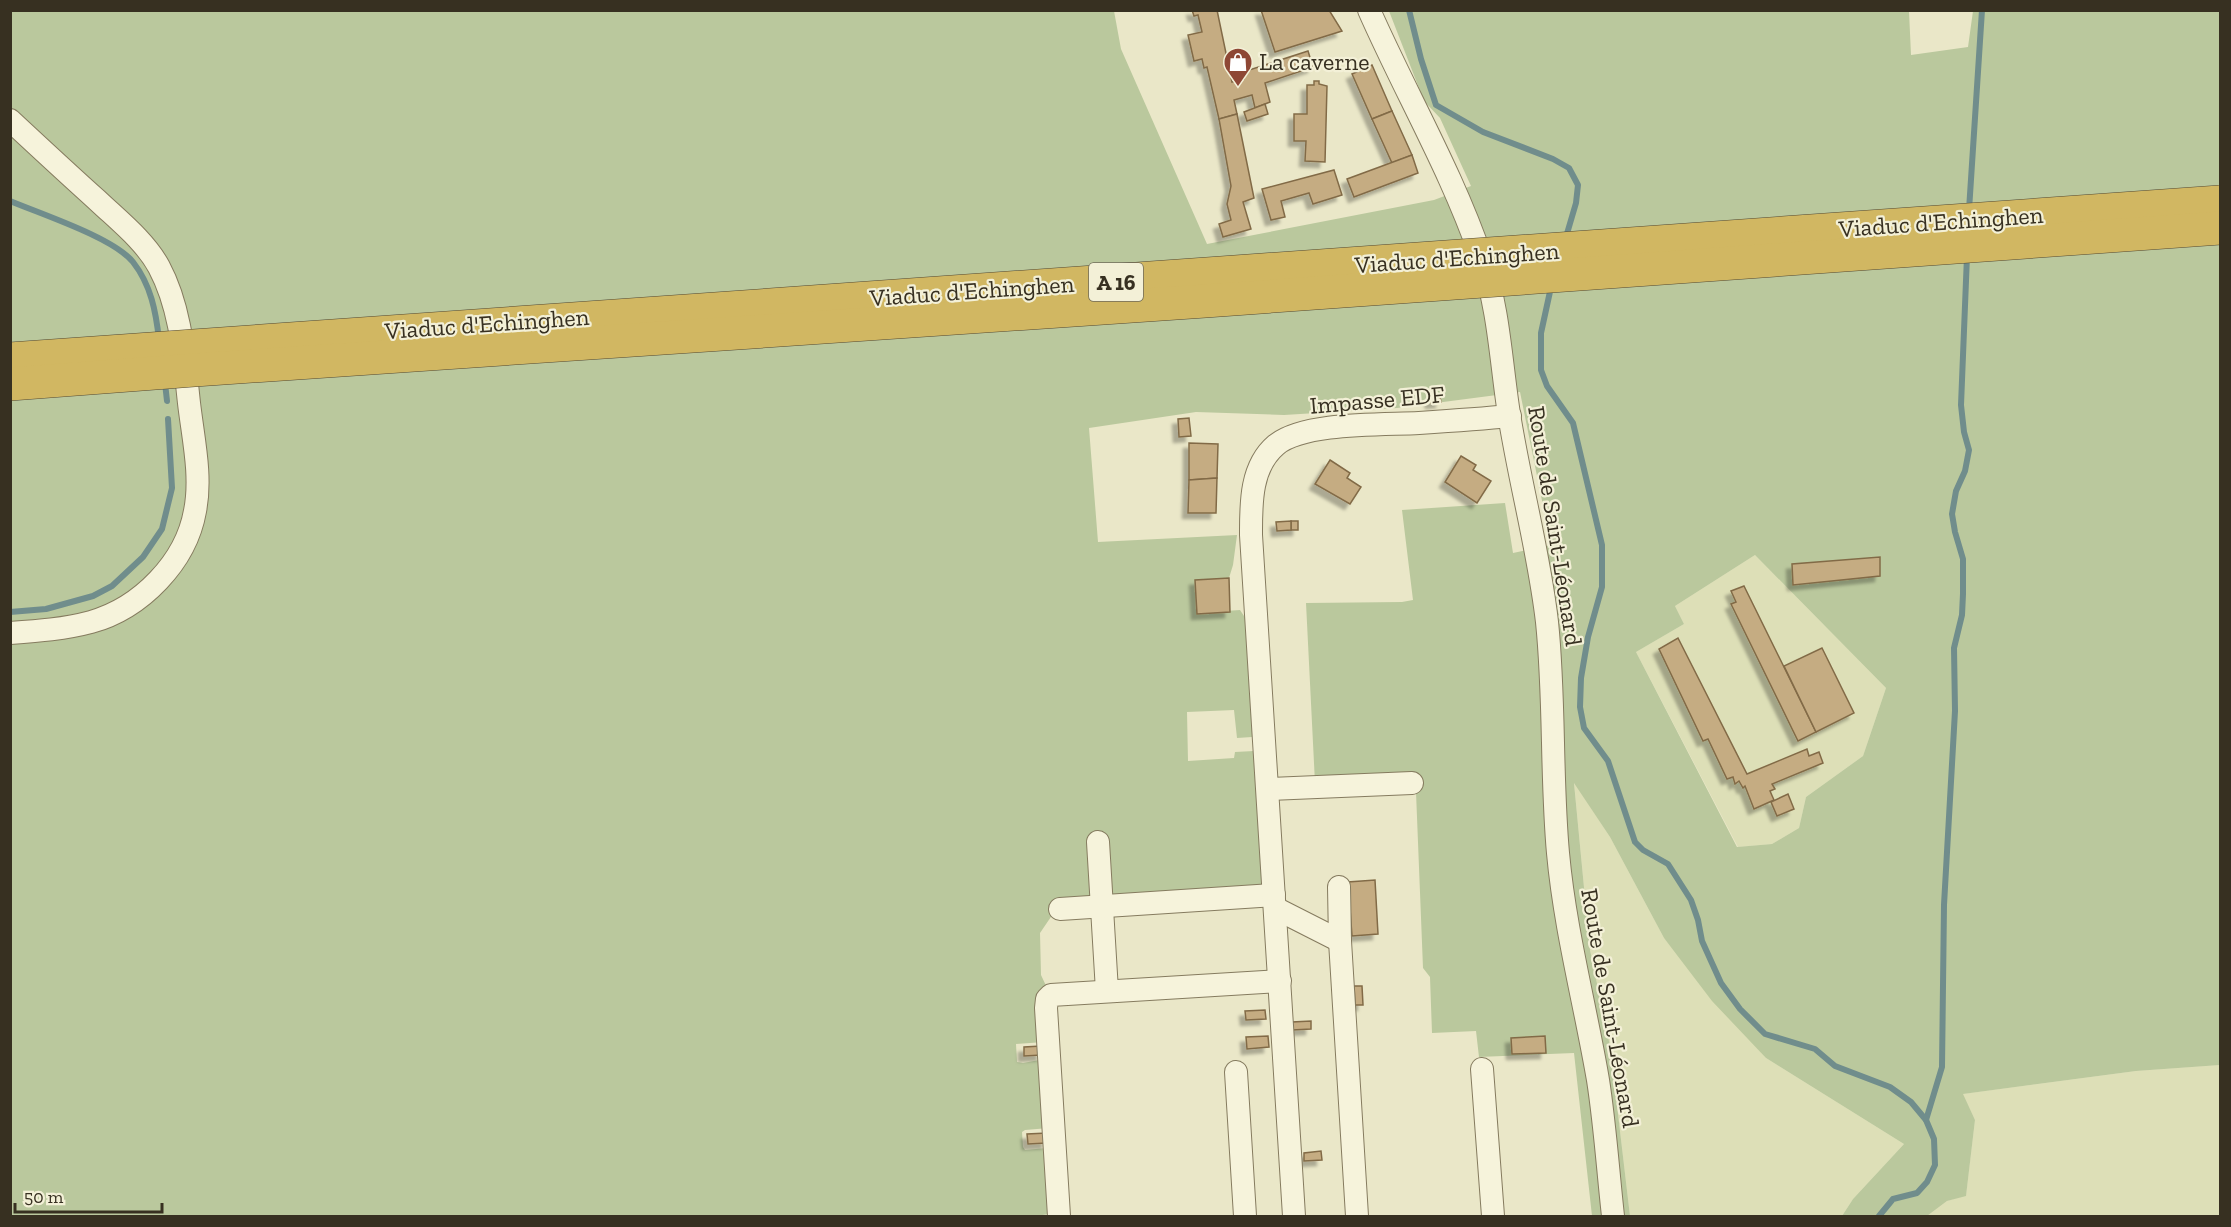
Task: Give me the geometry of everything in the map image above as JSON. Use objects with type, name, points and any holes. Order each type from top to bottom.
[{"type":"highway","name":"Viaduc d'Echinghen","points":[[10,359],[2220,202]]},
{"type":"highway","name":"Viaduc d'Echinghen","points":[[10,384],[2220,228]]},
{"type":"street","name":"Route de Saint-Léonard","points":[[1369,10],[1453,185],[1482,261],[1492,300],[1510,416],[1531,520],[1547,621],[1559,866],[1566,918],[1598,1085],[1613,1216]]},
{"type":"street","points":[[10,120],[113,215],[149,252],[158,266],[171,298],[181,334],[197,473],[195,511],[181,551],[169,568],[139,597],[91,622],[39,631],[10,633]]},
{"type":"street","name":"Impasse EDF","points":[[1294,1216],[1251,535],[1251,500],[1255,479],[1263,460],[1276,445],[1301,433],[1340,427],[1510,416]]},
{"type":"street","points":[[1268,789],[1412,783]]},
{"type":"street","points":[[1098,842],[1107,991]]},
{"type":"street","points":[[1339,887],[1340,941],[1358,1216]]},
{"type":"street","points":[[1060,909],[1275,902],[1340,941]]},
{"type":"street","points":[[1059,1216],[1047,999],[1051,995],[1280,981]]},
{"type":"street","points":[[1482,1069],[1492,1216]]},
{"type":"street","points":[[1236,1072],[1245,1216]]},
{"type":"green space","points":[[10,11],[1114,11],[1121,49],[1207,244],[1434,200],[1471,186],[1440,118],[1424,101],[1389,11],[1909,11],[1911,55],[1968,47],[1973,11],[2220,11],[2220,1065],[2136,1071],[1963,1094],[1975,1120],[1966,1196],[1947,1201],[1927,1216],[1842,1216],[1853,1199],[1904,1144],[1766,1058],[1712,1001],[1664,938],[1610,837],[1574,783],[1590,950],[1610,1046],[1630,1216],[1592,1216],[1574,1053],[1479,1057],[1476,1031],[1432,1033],[1430,977],[1423,968],[1416,792],[1315,783],[1306,603],[1413,600],[1402,510],[1505,503],[1513,553],[1551,545],[1520,392],[1397,408],[1284,415],[1196,412],[1089,428],[1098,542],[1237,535],[1229,578],[1195,580],[1197,613],[1240,610],[1246,619],[1257,732],[1252,737],[1237,738],[1234,710],[1187,712],[1188,761],[1234,758],[1235,752],[1254,751],[1263,885],[1059,905],[1040,933],[1041,975],[1048,990],[1044,1042],[1016,1044],[1017,1062],[1045,1059],[1049,1128],[1022,1132],[1025,1150],[1047,1148],[1050,1214],[1035,1216],[11,1216]],"holes":[[[1755,555],[1886,688],[1863,756],[1806,797],[1799,828],[1772,844],[1737,847],[1636,652],[1684,624],[1675,606]]]},
{"type":"green space","points":[[1755,555],[1886,688],[1863,756],[1806,797],[1799,828],[1772,844],[1738,847],[1636,652],[1684,624],[1675,606]]},
{"type":"green space","points":[[1574,782],[1610,837],[1664,938],[1766,1058],[1904,1144],[1853,1199],[1842,1216],[1630,1216],[1610,1046],[1590,950]]},
{"type":"green space","points":[[2220,1065],[2220,1216],[1927,1216],[1947,1201],[1966,1195],[1975,1120],[1962,1094],[2136,1071]]},
{"type":"building","points":[[1192,10],[1217,10],[1232,82],[1244,79],[1243,72],[1308,51],[1313,67],[1265,83],[1270,102],[1255,108],[1252,95],[1234,100],[1237,114],[1219,119],[1207,67],[1204,68],[1202,59],[1194,61],[1188,35],[1202,32],[1198,15],[1194,16]]},
{"type":"building","points":[[1261,10],[1329,10],[1342,31],[1275,52]]},
{"type":"building","points":[[1372,65],[1392,111],[1372,119],[1352,74]]},
{"type":"building","points":[[1314,81],[1327,86],[1325,162],[1305,161],[1306,141],[1294,141],[1294,114],[1307,114],[1307,85],[1314,85]]},
{"type":"building","points":[[1265,104],[1268,114],[1247,121],[1244,112]]},
{"type":"building","points":[[1392,111],[1412,155],[1392,163],[1372,119]]},
{"type":"building","points":[[1237,114],[1254,198],[1243,202],[1251,229],[1223,237],[1219,224],[1231,220],[1227,204],[1231,186],[1219,119]]},
{"type":"building","points":[[1412,155],[1418,173],[1354,197],[1347,179]]},
{"type":"building","points":[[1334,170],[1342,195],[1313,204],[1309,193],[1281,201],[1285,217],[1271,220],[1262,189]]},
{"type":"building","points":[[1440,397],[1441,402],[1431,403],[1430,398]]},
{"type":"building","points":[[1189,418],[1191,436],[1179,437],[1178,419]]},
{"type":"building","points":[[1189,443],[1218,444],[1217,478],[1189,480]]},
{"type":"building","points":[[1461,456],[1476,465],[1473,470],[1491,481],[1477,503],[1445,482]]},
{"type":"building","points":[[1330,460],[1350,473],[1347,478],[1361,487],[1350,504],[1315,484]]},
{"type":"building","points":[[1217,478],[1216,513],[1188,513],[1189,480]]},
{"type":"building","points":[[1291,521],[1298,521],[1298,530],[1291,530]]},
{"type":"building","points":[[1291,521],[1291,530],[1277,531],[1276,522]]},
{"type":"building","points":[[1880,557],[1880,576],[1793,585],[1792,564]]},
{"type":"building","points":[[1229,578],[1230,612],[1197,614],[1195,580]]},
{"type":"building","points":[[1744,586],[1816,732],[1798,741],[1731,604],[1736,602],[1731,591]]},
{"type":"building","points":[[1678,638],[1747,774],[1807,749],[1809,756],[1819,752],[1823,763],[1772,784],[1775,789],[1770,791],[1774,800],[1754,809],[1745,786],[1743,788],[1739,781],[1735,784],[1733,777],[1727,779],[1708,739],[1703,741],[1659,649]]},
{"type":"building","points":[[1822,648],[1854,713],[1816,732],[1784,666]]},
{"type":"building","points":[[1788,794],[1794,809],[1777,816],[1771,802]]},
{"type":"building","points":[[1375,880],[1378,934],[1352,936],[1348,882]]},
{"type":"building","points":[[1354,986],[1362,986],[1363,1005],[1355,1005]]},
{"type":"building","points":[[1265,1010],[1266,1019],[1246,1020],[1245,1011]]},
{"type":"building","points":[[1311,1021],[1311,1029],[1292,1030],[1292,1022]]},
{"type":"building","points":[[1268,1036],[1269,1047],[1247,1049],[1246,1037]]},
{"type":"building","points":[[1545,1036],[1546,1053],[1512,1054],[1511,1038]]},
{"type":"building","points":[[1041,1046],[1042,1055],[1024,1056],[1024,1047]]},
{"type":"building","points":[[1047,1133],[1047,1143],[1028,1144],[1027,1134]]},
{"type":"building","points":[[1321,1151],[1322,1160],[1304,1161],[1304,1153]]},
{"type":"waterway","points":[[1409,10],[1421,59],[1436,105],[1483,132],[1553,159],[1569,168],[1578,185],[1576,203],[1566,237]]},
{"type":"waterway","points":[[1969,210],[1982,10]]},
{"type":"waterway","points":[[10,201],[76,227],[124,253],[133,262],[148,289],[159,340]]},
{"type":"waterway","points":[[1926,1120],[1942,1067],[1944,905],[1955,711],[1954,648],[1962,615],[1963,594],[1963,559],[1952,514],[1956,491],[1965,471],[1969,450],[1961,405],[1967,256]]},
{"type":"waterway","points":[[1551,287],[1541,333],[1541,370],[1547,386],[1573,423],[1602,545],[1602,587],[1588,637],[1581,678],[1580,707],[1584,728],[1608,761],[1635,842],[1643,850],[1668,864],[1691,900],[1702,941],[1721,983],[1740,1009],[1765,1034],[1815,1049],[1835,1066],[1890,1087],[1911,1102],[1926,1120],[1934,1139],[1935,1165],[1927,1182],[1917,1193],[1893,1199],[1879,1216]]},
{"type":"waterway","points":[[165,383],[167,401]]},
{"type":"waterway","points":[[10,612],[46,609],[93,596],[112,586],[143,557],[162,529],[172,488],[168,419]]},
{"type":"place","name":"La caverne","points":[[1238,88]]}]
